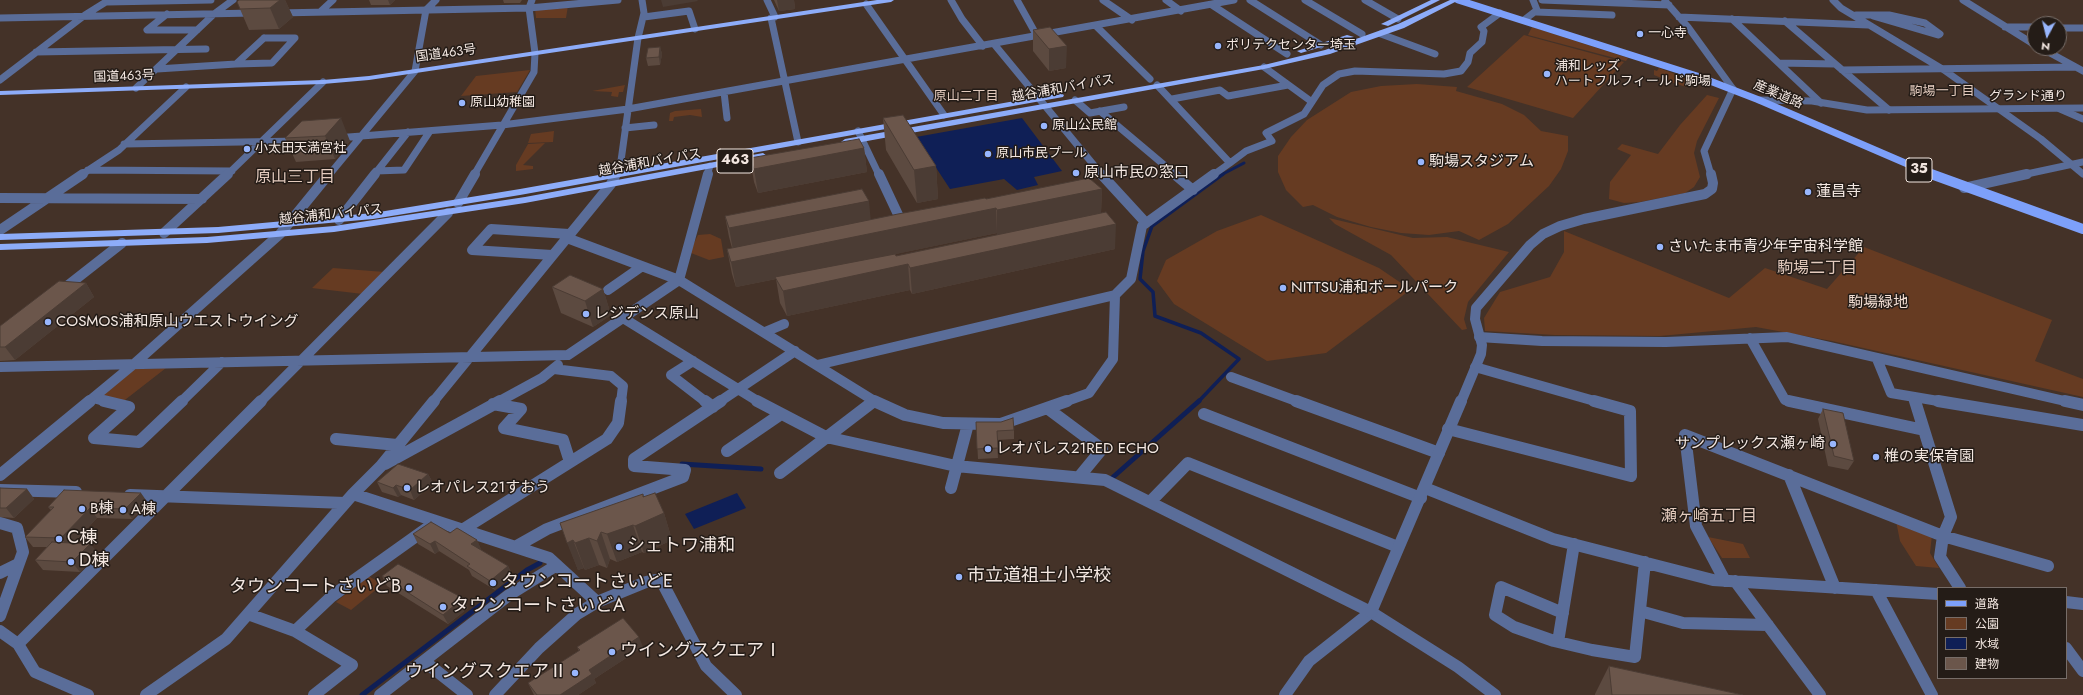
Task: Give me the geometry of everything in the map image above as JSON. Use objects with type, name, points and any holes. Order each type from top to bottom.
[{"type":"highway","name":"国道463号","points":[[0,93],[322,82],[369,78],[773,18],[860,3],[891,0]]},
{"type":"highway","name":"越谷浦和バイパス","points":[[0,237],[164,232],[288,225],[339,220],[710,166],[944,116],[1043,102],[1075,100],[1287,54],[1362,34],[1398,19],[1437,0]]},
{"type":"highway","name":"越谷浦和バイパス","points":[[0,246],[207,240],[382,223],[448,213],[798,142],[860,135],[1154,82],[1264,66],[1328,52],[1381,34],[1457,0]]},
{"type":"main road","name":"産業道路","points":[[1457,0],[1662,63],[1733,89],[1909,166],[1964,188],[2083,229]]},
{"type":"street","points":[[0,80],[85,15],[108,1],[210,0]]},
{"type":"street","points":[[136,88],[214,14],[233,0]]},
{"type":"street","points":[[320,12],[333,0]]},
{"type":"street","points":[[0,475],[134,364],[280,234],[415,71],[426,10],[436,0]]},
{"type":"street","points":[[458,203],[534,72],[535,53],[529,8],[532,0]]},
{"type":"street","points":[[267,13],[529,8],[618,0]]},
{"type":"street","points":[[146,695],[226,639],[349,499],[381,466],[472,356],[613,179],[620,168],[638,38],[644,17],[642,0]]},
{"type":"street","points":[[767,0],[773,18],[798,142]]},
{"type":"street","points":[[951,0],[962,19],[983,46]]},
{"type":"street","points":[[1017,0],[1037,36]]},
{"type":"street","points":[[1104,0],[1132,20]]},
{"type":"street","points":[[1166,0],[1181,11]]},
{"type":"street","points":[[324,139],[502,126],[628,108],[1132,20],[1234,0]]},
{"type":"street","points":[[1250,0],[1321,45]]},
{"type":"street","points":[[1305,0],[1362,34]]},
{"type":"street","points":[[1364,0],[1398,19]]},
{"type":"street","points":[[1533,0],[1536,12]]},
{"type":"street","points":[[1285,695],[1309,661],[1371,612],[1398,547],[1423,493],[1448,429],[1482,351],[1475,319],[1476,308],[1530,245],[1543,234],[1560,226],[1584,219],[1688,199],[1704,194],[1712,189],[1713,183],[1704,151],[1733,89],[1666,2],[1542,0]]},
{"type":"street","points":[[1833,0],[1854,15],[1944,70],[2041,139],[2083,174]]},
{"type":"street","points":[[1963,0],[2027,40]]},
{"type":"street","points":[[1597,2],[1612,15],[1616,21]]},
{"type":"street","points":[[860,3],[905,60],[944,116]]},
{"type":"street","points":[[1212,4],[1287,54]]},
{"type":"street","points":[[0,12],[96,9]]},
{"type":"street","points":[[644,17],[689,11],[695,29]]},
{"type":"street","points":[[1524,20],[1536,12],[1612,15]]},
{"type":"street","points":[[0,18],[85,15],[260,13]]},
{"type":"street","points":[[816,365],[1115,295],[1131,279],[1142,226],[1246,151],[1272,141],[1266,133],[1304,114],[1323,85],[1339,74],[1355,72],[1437,74],[1461,70],[1468,62],[1470,53],[1482,42],[1484,31],[1481,27],[1500,13]]},
{"type":"street","points":[[167,14],[148,30],[197,30]]},
{"type":"street","points":[[1854,15],[1889,15],[1925,23],[1940,34],[1938,35],[1873,16]]},
{"type":"street","points":[[1679,17],[1870,25]]},
{"type":"street","points":[[1732,19],[1821,102]]},
{"type":"street","points":[[1785,21],[1889,110]]},
{"type":"street","points":[[1096,26],[1172,99],[1230,163]]},
{"type":"street","points":[[2004,27],[2027,27]]},
{"type":"street","points":[[2067,28],[2083,28]]},
{"type":"street","points":[[1381,34],[1435,54]]},
{"type":"street","points":[[157,69],[272,63],[295,38],[264,38],[236,64]]},
{"type":"street","points":[[994,44],[1101,174],[1146,223]]},
{"type":"street","points":[[36,52],[206,49]]},
{"type":"street","points":[[2055,56],[2083,72]]},
{"type":"street","points":[[1779,63],[1835,64]]},
{"type":"street","points":[[1264,66],[1312,102]]},
{"type":"street","points":[[1842,70],[1944,70],[2075,67]]},
{"type":"street","points":[[164,232],[262,144],[322,82]]},
{"type":"street","points":[[1172,99],[1220,90],[1228,96],[1288,85]]},
{"type":"street","points":[[0,230],[124,144],[186,87]]},
{"type":"street","points":[[724,92],[727,118]]},
{"type":"street","points":[[1075,100],[1090,113],[1124,107]]},
{"type":"street","name":"グランド通り","points":[[1759,100],[1821,102],[1859,110],[2083,108]]},
{"type":"street","points":[[2060,109],[2083,119]]},
{"type":"street","points":[[1100,111],[1193,190]]},
{"type":"street","points":[[625,128],[654,125]]},
{"type":"street","points":[[376,171],[404,170],[430,131]]},
{"type":"street","points":[[339,220],[408,132]]},
{"type":"street","points":[[860,135],[902,223]]},
{"type":"street","points":[[124,144],[262,144],[308,140]]},
{"type":"street","points":[[1964,188],[2083,162]]},
{"type":"street","points":[[381,466],[542,378],[554,369],[568,355],[680,280],[710,166]]},
{"type":"street","points":[[88,170],[232,171]]},
{"type":"street","points":[[0,198],[202,199]]},
{"type":"street","points":[[18,644],[448,213]]},
{"type":"street","points":[[552,255],[472,250],[491,229],[568,236],[641,267],[680,280],[765,332],[874,402],[905,415],[943,423],[1001,424],[1089,393],[1113,358],[1115,295]]},
{"type":"street","points":[[56,295],[122,243]]},
{"type":"street","points":[[608,290],[641,267]]},
{"type":"street","points":[[623,318],[739,390],[826,437],[956,466],[1104,480],[1371,612],[1458,667],[1495,695]]},
{"type":"street","points":[[765,332],[784,324]]},
{"type":"street","points":[[1480,337],[1542,341],[1666,342],[1787,337],[1877,359],[2083,405]]},
{"type":"street","points":[[1750,338],[1785,400],[1924,430]]},
{"type":"street","points":[[515,547],[546,529],[683,477],[685,470],[634,466],[634,459],[795,351]]},
{"type":"street","points":[[0,376],[5,367],[568,355]]},
{"type":"street","points":[[1877,359],[1891,393],[2083,425]]},
{"type":"street","points":[[693,361],[671,376],[713,407]]},
{"type":"street","points":[[93,398],[129,407],[94,438],[139,442],[222,362]]},
{"type":"street","points":[[1448,429],[1631,476],[1630,411],[1475,367]]},
{"type":"street","points":[[462,530],[606,440],[618,423],[623,386],[611,376],[554,369]]},
{"type":"street","points":[[1231,377],[1439,453]]},
{"type":"street","points":[[1914,397],[1951,517],[1943,536],[1940,557],[1959,587]]},
{"type":"street","points":[[780,473],[874,402]]},
{"type":"street","points":[[493,404],[521,409],[504,428],[563,440],[570,462]]},
{"type":"street","points":[[1046,408],[1102,449],[1079,478]]},
{"type":"street","points":[[728,451],[781,414]]},
{"type":"street","points":[[1204,414],[1553,539],[1713,580],[1937,594]]},
{"type":"street","points":[[951,488],[968,424]]},
{"type":"street","points":[[1820,695],[1768,625],[1730,581],[1696,526],[1685,435],[1943,536],[2048,566]]},
{"type":"street","points":[[336,439],[397,445]]},
{"type":"street","points":[[1150,502],[1188,463],[1398,547]]},
{"type":"street","points":[[1789,475],[1835,588]]},
{"type":"street","points":[[0,490],[87,493]]},
{"type":"street","points":[[118,495],[163,497],[349,499],[436,522],[549,558],[597,602]]},
{"type":"street","points":[[295,631],[332,596],[436,522]]},
{"type":"street","points":[[0,616],[23,552],[17,528],[2,526]]},
{"type":"street","points":[[1558,642],[1574,544]]},
{"type":"street","points":[[1563,612],[1501,587],[1495,615],[1514,627],[1558,642],[1592,650],[1635,657],[1645,562]]},
{"type":"street","points":[[0,573],[18,564]]},
{"type":"street","points":[[380,695],[509,595],[557,565]]},
{"type":"street","points":[[495,695],[558,630],[577,614],[597,602],[646,582],[655,580],[662,582],[706,666],[736,695]]},
{"type":"street","points":[[1876,590],[1932,695]]},
{"type":"street","points":[[2067,602],[2083,604]]},
{"type":"street","points":[[1640,611],[1683,623],[1768,625]]},
{"type":"street","points":[[248,614],[295,631],[352,665],[314,695]]},
{"type":"street","points":[[0,631],[18,644],[35,672],[88,695]]},
{"type":"street","points":[[2067,649],[2083,670]]},
{"type":"street","points":[[424,661],[467,695]]},
{"type":"green space","points":[[568,6],[566,18],[536,18],[535,9]]},
{"type":"green space","points":[[1532,27],[1628,58],[1626,61],[1528,35]]},
{"type":"green space","name":"浦和レッズ ハートフルフィールド駒場","points":[[1524,35],[1624,62],[1573,118],[1467,87]]},
{"type":"green space","points":[[1659,68],[1693,81],[1686,87],[1671,82],[1654,75],[1654,70],[1657,71]]},
{"type":"green space","points":[[530,70],[517,92],[461,96],[476,76]]},
{"type":"green space","name":"駒場スタジアム","points":[[1417,84],[1457,87],[1456,91],[1502,104],[1524,115],[1541,131],[1568,136],[1568,151],[1561,169],[1549,186],[1508,224],[1479,240],[1459,231],[1429,235],[1401,233],[1371,227],[1337,217],[1313,205],[1303,207],[1286,190],[1278,172],[1278,156],[1291,137],[1307,120],[1351,92],[1381,86]]},
{"type":"green space","points":[[625,85],[623,92],[619,92],[618,97],[611,96],[612,92],[592,91]]},
{"type":"green space","points":[[1707,95],[1719,98],[1697,141],[1694,153],[1700,177],[1694,187],[1685,193],[1640,202],[1624,203],[1609,199],[1610,182],[1631,155],[1617,149],[1622,144],[1658,154],[1680,125]]},
{"type":"green space","points":[[701,109],[702,117],[690,115],[674,117],[673,121],[669,121],[670,113],[675,111]]},
{"type":"green space","points":[[554,131],[553,142],[528,143],[531,134]]},
{"type":"green space","points":[[545,143],[523,165],[533,166],[533,169],[516,171],[516,165],[528,144]]},
{"type":"green space","name":"NITTSU浦和ボールパーク","points":[[1261,215],[1379,268],[1401,283],[1406,293],[1326,353],[1267,361],[1174,304],[1157,281],[1166,260],[1217,231]]},
{"type":"green space","points":[[1329,218],[1413,238],[1447,237],[1509,252],[1468,302],[1464,319],[1467,329],[1462,330],[1391,255],[1335,224]]},
{"type":"green space","name":"駒場緑地","points":[[1564,231],[1729,298],[1765,268],[1827,289],[1864,247],[2052,320],[2035,361],[2083,379],[2083,397],[1832,341],[1756,327],[1660,336],[1555,335],[1485,331],[1484,318],[1500,292],[1550,277],[1564,252]]},
{"type":"green space","points":[[710,234],[721,239],[724,257],[709,260],[691,253],[690,251],[698,235]]},
{"type":"green space","points":[[333,268],[385,272],[363,294],[312,288]]},
{"type":"green space","points":[[166,368],[121,403],[99,397],[134,369]]},
{"type":"green space","points":[[1896,521],[1932,535],[1930,553],[1939,568],[1916,566],[1900,541]]},
{"type":"green space","points":[[1708,537],[1743,544],[1750,558],[1722,558]]},
{"type":"green space","points":[[368,576],[383,584],[351,610],[336,602]]},
{"type":"water","name":"原山市民プール","points":[[1022,118],[1062,171],[1034,177],[1038,185],[1017,190],[1004,179],[950,189],[916,137]]},
{"type":"water","points":[[737,493],[746,508],[694,529],[685,514]]},
{"type":"building","points":[[239,0],[280,0],[270,8],[240,9],[237,2]]},
{"type":"building","points":[[1050,27],[1067,46],[1049,49],[1033,30]]},
{"type":"building","points":[[660,47],[659,57],[646,58],[648,48]]},
{"type":"building","points":[[903,115],[936,166],[914,170],[883,118]]},
{"type":"building","points":[[341,118],[325,136],[285,138],[302,121]]},
{"type":"building","points":[[859,139],[864,148],[754,169],[750,158]]},
{"type":"building","points":[[1089,178],[1102,189],[997,210],[996,208],[731,262],[727,249],[898,214],[986,199]]},
{"type":"building","points":[[862,189],[869,201],[729,228],[725,216]]},
{"type":"building","points":[[1106,212],[1116,224],[910,268],[908,264],[783,291],[775,277],[895,254],[896,256]]},
{"type":"building","points":[[570,275],[603,289],[585,301],[552,287]]},
{"type":"building","points":[[59,281],[86,283],[5,347],[0,347],[0,326]]},
{"type":"building","points":[[1823,409],[1843,413],[1854,461],[1834,456]]},
{"type":"building","points":[[1013,418],[1014,430],[997,431],[998,448],[977,449],[976,422],[1001,422]]},
{"type":"building","points":[[398,464],[428,474],[410,490],[396,485],[393,488],[377,482]]},
{"type":"building","points":[[0,488],[27,489],[6,508],[0,508]]},
{"type":"building","points":[[64,490],[141,493],[125,509],[90,508],[61,538],[25,537],[54,507],[48,507]]},
{"type":"building","points":[[655,493],[664,513],[635,526],[633,525],[607,534],[601,532],[597,541],[589,538],[575,543],[573,540],[567,543],[560,523],[643,494],[643,497]]},
{"type":"building","points":[[431,522],[450,533],[457,528],[477,540],[471,544],[508,566],[490,581],[467,566],[470,564],[435,541],[430,544],[413,534]]},
{"type":"building","points":[[52,542],[90,544],[72,562],[35,560]]},
{"type":"building","points":[[398,564],[463,598],[443,615],[382,576]]},
{"type":"building","points":[[623,618],[639,637],[589,670],[592,674],[560,695],[537,695],[528,683],[580,650],[577,647]]},
{"type":"building","points":[[1609,666],[1743,695],[1612,695]]},
{"type":"waterway","points":[[1221,175],[1244,163]]},
{"type":"waterway","points":[[1199,401],[1239,359],[1201,333],[1155,316],[1153,292],[1140,279],[1143,251],[1152,226],[1223,174]]},
{"type":"waterway","points":[[1112,478],[1199,401]]},
{"type":"waterway","points":[[682,464],[761,469]]},
{"type":"waterway","points":[[362,695],[527,570],[540,563]]},
{"type":"place","name":"一心寺","points":[[1640,34]]},
{"type":"place","name":"ポリテクセンター埼玉","points":[[1218,46]]},
{"type":"place","name":"浦和レッズ ハートフルフィールド駒場","points":[[1547,74]]},
{"type":"place","name":"原山幼稚園","points":[[462,103]]},
{"type":"place","name":"原山公民館","points":[[1044,126]]},
{"type":"place","name":"小太田天満宮社","points":[[247,149]]},
{"type":"place","name":"原山市民プール","points":[[988,154]]},
{"type":"place","name":"駒場スタジアム","points":[[1421,162]]},
{"type":"place","name":"原山市民の窓口","points":[[1076,173]]},
{"type":"place","name":"蓮昌寺","points":[[1808,192]]},
{"type":"place","name":"さいたま市青少年宇宙科学館","points":[[1660,247]]},
{"type":"place","name":"NITTSU浦和ボールパーク","points":[[1283,288]]},
{"type":"place","name":"レジデンス原山","points":[[586,314]]},
{"type":"place","name":"COSMOS浦和原山ウエストウイング","points":[[48,322]]},
{"type":"place","name":"サンプレックス瀬ヶ崎","points":[[1833,444]]},
{"type":"place","name":"レオパレス21RED ECHO","points":[[988,449]]},
{"type":"place","name":"椎の実保育園","points":[[1876,457]]},
{"type":"place","name":"レオパレス21すおう","points":[[407,488]]},
{"type":"place","name":"B棟","points":[[82,509]]},
{"type":"place","name":"A棟","points":[[123,510]]},
{"type":"place","name":"C棟","points":[[59,539]]},
{"type":"place","name":"シェトワ浦和","points":[[619,547]]},
{"type":"place","name":"D棟","points":[[71,562]]},
{"type":"place","name":"市立道祖土小学校","points":[[959,577]]},
{"type":"place","name":"タウンコートさいどE","points":[[493,583]]},
{"type":"place","name":"タウンコートさいどB","points":[[409,588]]},
{"type":"place","name":"タウンコートさいどA","points":[[443,607]]},
{"type":"place","name":"ウイングスクエアⅠ","points":[[612,652]]},
{"type":"place","name":"ウイングスクエアⅡ","points":[[575,673]]},
{"type":"district","name":"駒場一丁目","points":[[1942,92]]},
{"type":"district","name":"原山二丁目","points":[[966,97]]},
{"type":"district","name":"原山三丁目","points":[[295,178]]},
{"type":"district","name":"駒場二丁目","points":[[1817,269]]},
{"type":"district","name":"瀬ヶ崎五丁目","points":[[1709,517]]}]
